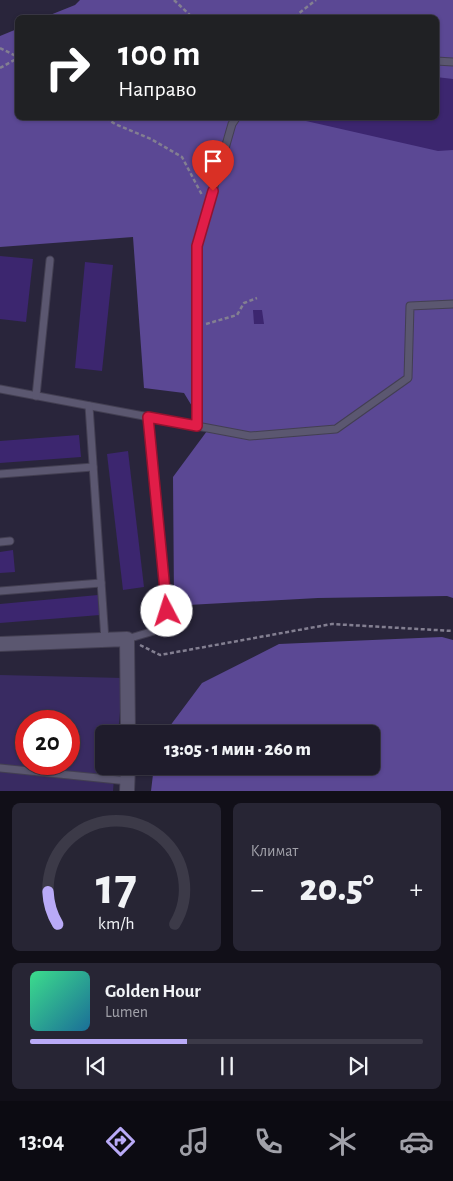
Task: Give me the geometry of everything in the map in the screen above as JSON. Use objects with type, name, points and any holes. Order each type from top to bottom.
[{"type":"street","points":[[0,644],[127,639],[128,725]]},
{"type":"lane","points":[[439,61],[453,62]]},
{"type":"lane","points":[[197,426],[197,246],[235,120]]},
{"type":"lane","points":[[36,396],[50,260]]},
{"type":"lane","points":[[0,389],[250,436],[336,429],[408,378],[410,306],[453,304]]},
{"type":"lane","points":[[89,406],[106,640]]},
{"type":"lane","points":[[127,639],[154,631],[167,611],[148,417]]},
{"type":"lane","points":[[0,474],[93,468]]},
{"type":"lane","points":[[0,542],[10,541]]},
{"type":"lane","points":[[0,591],[101,583]]},
{"type":"lane","points":[[0,768],[128,786]]},
{"type":"path","points":[[174,0],[190,15]]},
{"type":"path","points":[[298,15],[316,0]]},
{"type":"path","points":[[0,48],[15,56]]},
{"type":"path","points":[[0,68],[15,59]]},
{"type":"path","points":[[109,120],[151,139],[182,157],[208,208]]},
{"type":"path","points":[[197,327],[237,315],[244,303],[257,298]]},
{"type":"path","points":[[127,639],[160,655],[332,624],[453,631]]},
{"type":"shaded area","points":[[80,0],[453,0],[453,598],[447,596],[318,598],[188,605],[174,599],[173,477],[207,431],[184,393],[144,388],[133,237],[0,247],[0,36],[15,30],[15,120],[439,120],[439,15],[50,15],[75,5]]},
{"type":"shaded area","points":[[442,637],[453,640],[453,791],[151,791],[153,775],[380,775],[380,725],[171,725],[202,683],[279,644]]},
{"type":"shaded area","points":[[0,675],[123,678],[119,725],[95,725],[95,775],[114,775],[113,791],[0,791]]},
{"type":"building","points":[[439,77],[453,79],[453,150],[438,151],[306,121],[439,120]]},
{"type":"building","points":[[0,256],[33,259],[26,322],[0,319]]},
{"type":"building","points":[[85,262],[113,265],[102,371],[75,368]]},
{"type":"building","points":[[253,310],[262,310],[264,324],[254,324]]},
{"type":"building","points":[[79,435],[81,457],[0,463],[0,441]]},
{"type":"building","points":[[128,451],[144,587],[123,590],[107,454]]},
{"type":"building","points":[[13,550],[15,572],[0,573],[0,552]]},
{"type":"building","points":[[98,595],[100,615],[0,623],[0,604]]},
{"type":"route","points":[[167,611],[148,417],[197,426],[197,246],[213,191]]}]
